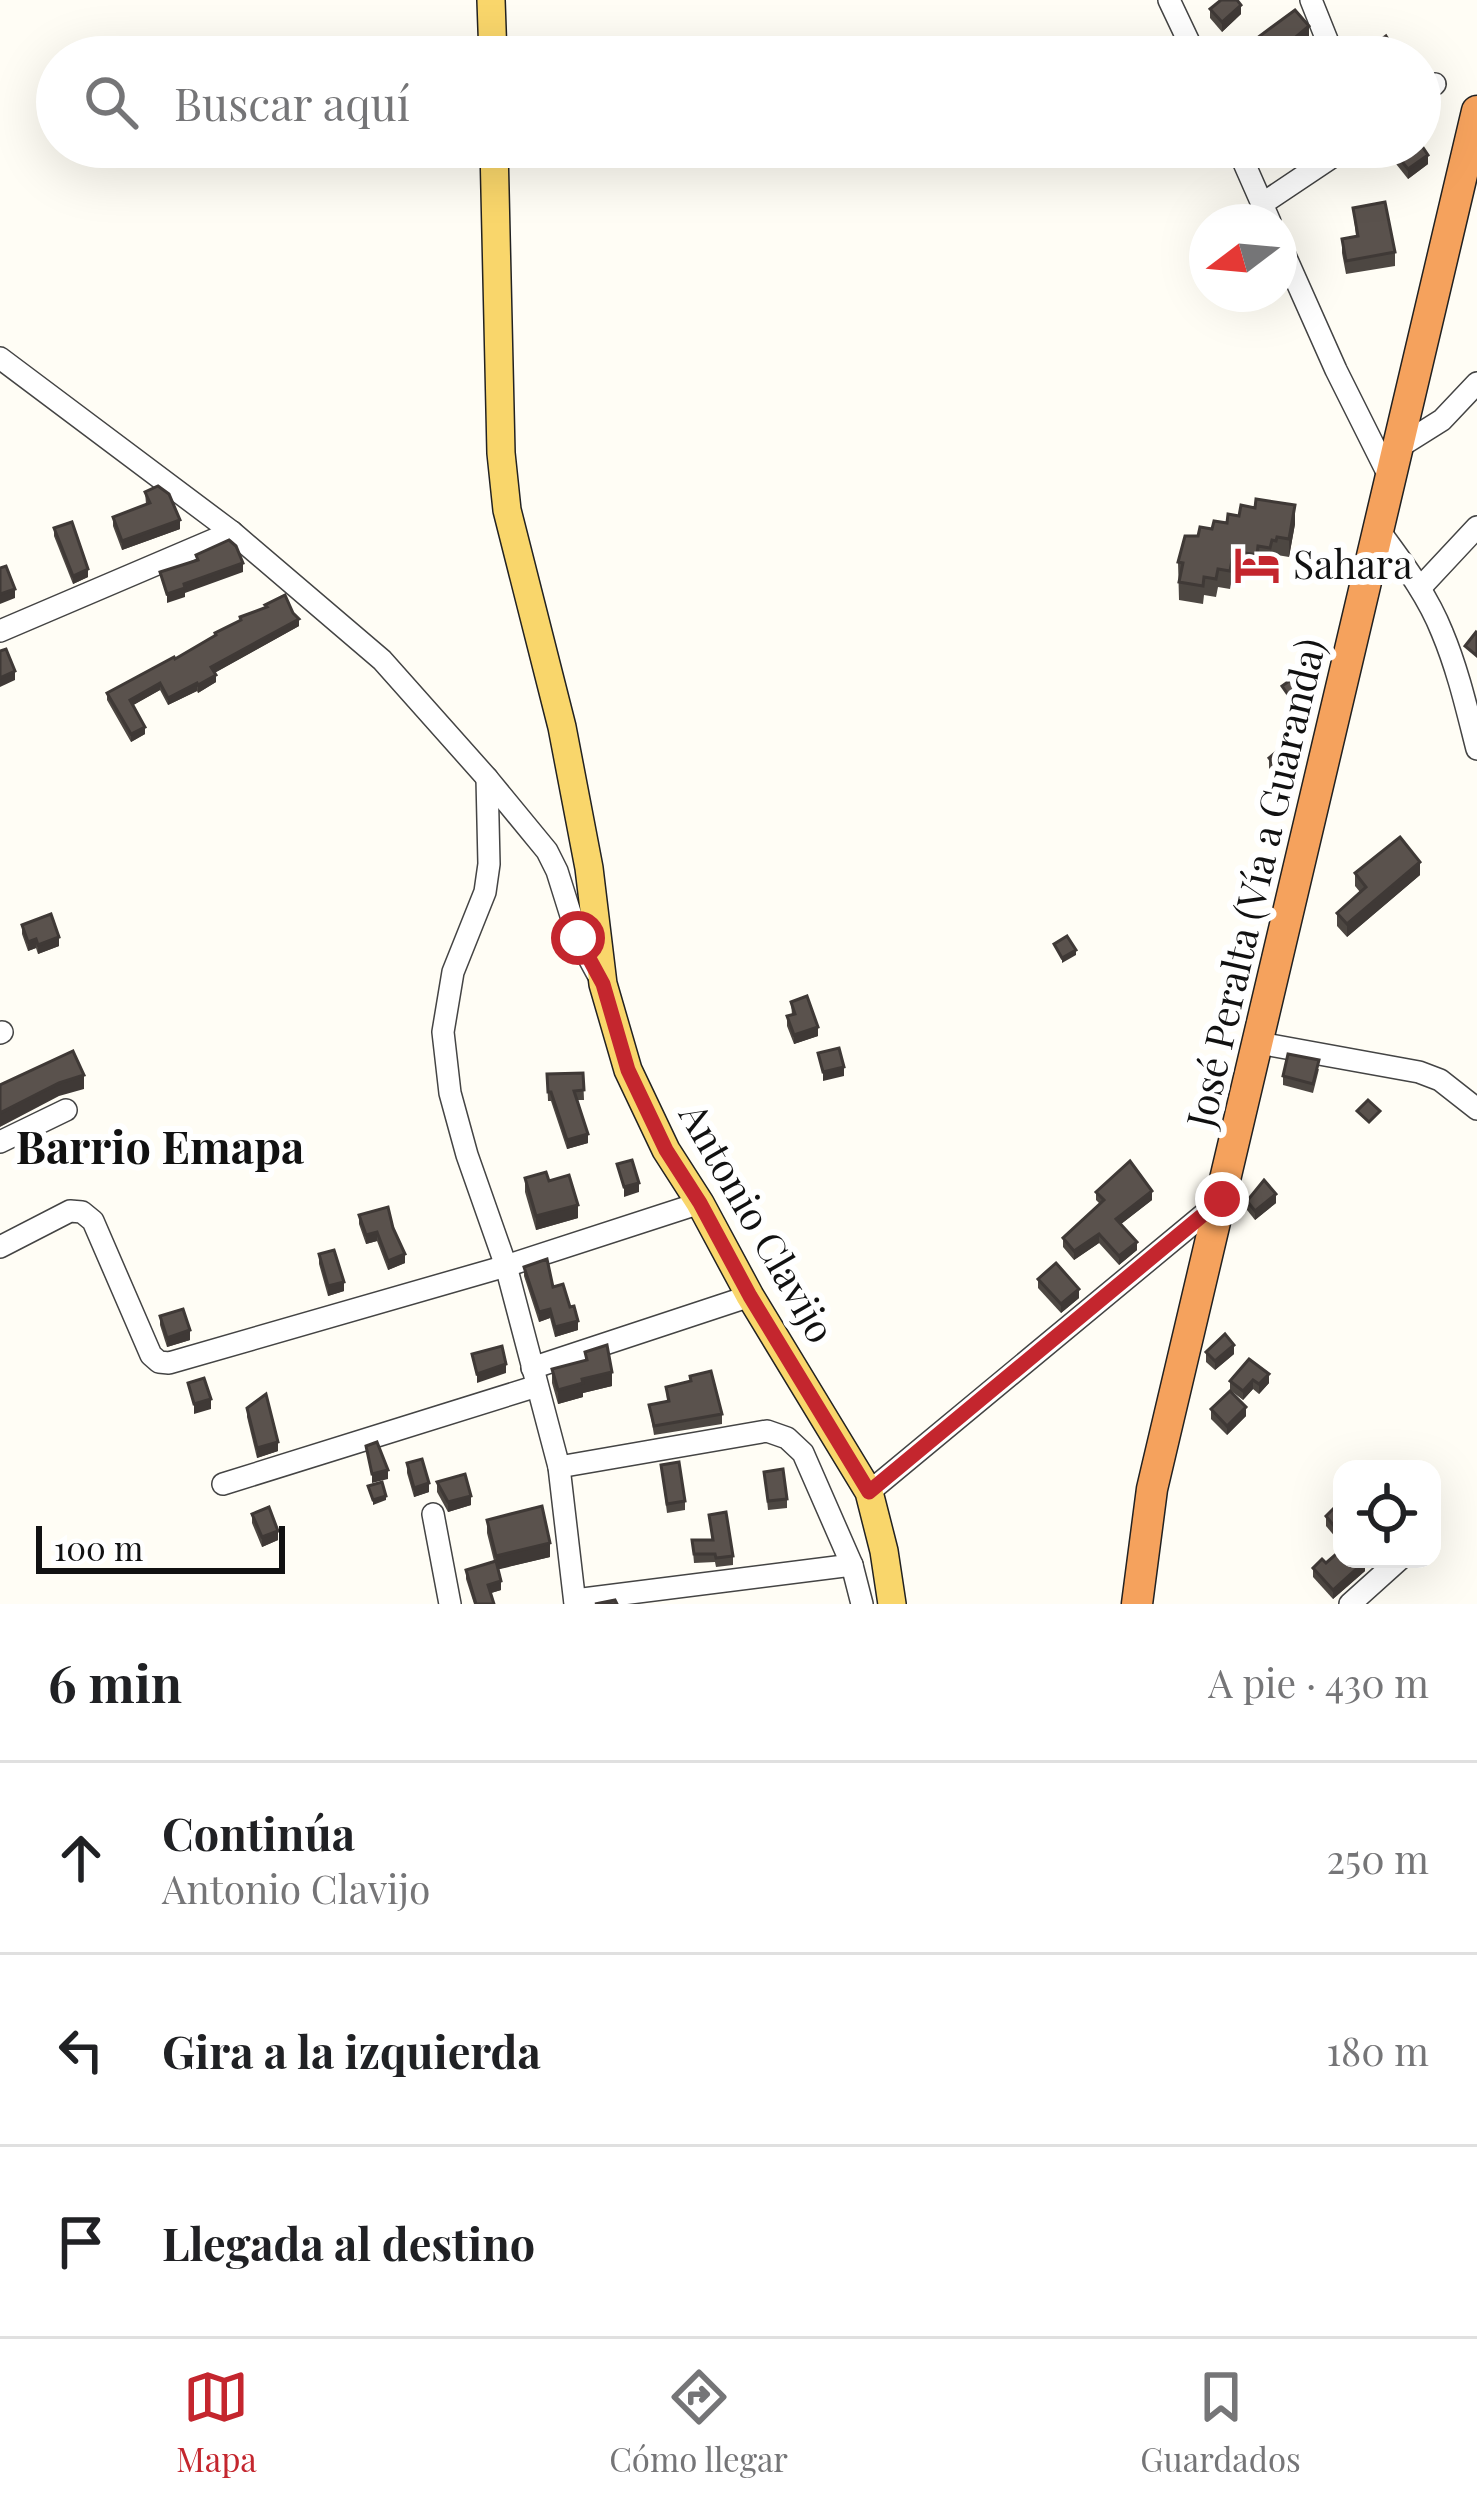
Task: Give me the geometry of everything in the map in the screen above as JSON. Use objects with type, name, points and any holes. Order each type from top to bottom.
[{"type":"highway","name":"José Peralta (Vía a Guaranda)","points":[[1137,1604],[1153,1489],[1477,111]]},
{"type":"main road","points":[[491,0],[492,36]]},
{"type":"main road","name":"Antonio Clavijo","points":[[494,168],[501,453],[508,510],[562,727],[590,868],[603,984],[628,1070],[666,1150],[869,1492],[892,1604]]},
{"type":"street","points":[[1169,0],[1186,36]]},
{"type":"street","points":[[1311,0],[1325,36]]},
{"type":"street","points":[[1246,168],[1262,204]]},
{"type":"street","points":[[1277,204],[1321,168]]},
{"type":"street","points":[[1297,282],[1390,478]]},
{"type":"street","points":[[0,358],[232,532],[382,660],[487,778],[552,861],[578,938],[603,984]]},
{"type":"street","points":[[1399,447],[1442,420],[1477,383]]},
{"type":"street","points":[[1420,588],[1477,527]]},
{"type":"street","points":[[1378,529],[1420,588],[1442,632],[1477,749]]},
{"type":"street","points":[[0,631],[232,532]]},
{"type":"street","points":[[487,778],[485,892],[453,972],[443,1032],[450,1093],[506,1266],[559,1467],[575,1602],[852,1565]]},
{"type":"street","points":[[1259,1043],[1420,1072],[1440,1080],[1477,1108]]},
{"type":"street","points":[[0,1142],[66,1110]]},
{"type":"street","points":[[869,1492],[1222,1199]]},
{"type":"street","points":[[0,1247],[70,1211],[82,1212],[93,1221],[152,1355],[169,1363],[506,1266],[700,1203]]},
{"type":"street","points":[[223,1484],[535,1377],[750,1296]]},
{"type":"street","points":[[559,1467],[767,1431],[788,1438],[803,1453],[852,1565],[862,1604]]},
{"type":"street","points":[[433,1514],[450,1604]]},
{"type":"street","points":[[1350,1604],[1390,1568]]},
{"type":"building","points":[[1221,0],[1237,0],[1241,5],[1222,22],[1210,9]]},
{"type":"building","points":[[1295,10],[1309,26],[1297,36],[1260,36]]},
{"type":"building","points":[[1385,202],[1395,252],[1346,261],[1342,239],[1358,236],[1353,208]]},
{"type":"building","points":[[158,486],[169,494],[180,520],[122,541],[113,517],[150,503],[145,492]]},
{"type":"building","points":[[1256,499],[1295,505],[1289,539],[1277,537],[1270,548],[1258,546],[1257,555],[1245,553],[1243,562],[1232,560],[1230,571],[1218,569],[1216,579],[1204,577],[1203,586],[1179,582],[1185,536],[1198,536],[1200,527],[1212,529],[1214,521],[1227,523],[1228,514],[1239,516],[1241,505],[1255,508]]},
{"type":"building","points":[[72,522],[88,569],[73,576],[54,528]]},
{"type":"building","points":[[229,540],[243,563],[167,594],[160,572],[198,560],[196,555]]},
{"type":"building","points":[[6,566],[15,589],[0,594],[0,568]]},
{"type":"building","points":[[285,595],[299,619],[211,667],[216,675],[198,685],[168,698],[160,683],[130,700],[145,727],[131,734],[107,693]]},
{"type":"building","points":[[1477,633],[1477,656],[1465,646]]},
{"type":"building","points":[[6,649],[15,671],[0,678],[0,651]]},
{"type":"building","points":[[1296,676],[1305,689],[1291,699],[1282,686]]},
{"type":"building","points":[[1283,746],[1294,760],[1280,772],[1269,758]]},
{"type":"building","points":[[1400,837],[1420,862],[1347,924],[1337,913],[1366,887],[1355,873]]},
{"type":"building","points":[[51,914],[59,937],[38,945],[36,939],[28,942],[22,925]]},
{"type":"building","points":[[1067,936],[1076,950],[1062,958],[1054,944]]},
{"type":"building","points":[[807,996],[818,1027],[794,1035],[787,1016],[795,1014],[791,1002]]},
{"type":"building","points":[[839,1048],[844,1067],[823,1072],[818,1053]]},
{"type":"building","points":[[73,1051],[84,1075],[0,1113],[0,1085]]},
{"type":"building","points":[[1288,1054],[1319,1060],[1313,1084],[1283,1076]]},
{"type":"building","points":[[583,1073],[584,1090],[574,1091],[588,1134],[567,1140],[548,1092],[547,1074]]},
{"type":"building","points":[[1368,1100],[1380,1111],[1369,1122],[1357,1111]]},
{"type":"building","points":[[632,1160],[639,1183],[624,1187],[617,1164]]},
{"type":"building","points":[[1130,1161],[1152,1191],[1116,1219],[1137,1242],[1119,1256],[1099,1234],[1074,1251],[1063,1238],[1104,1200],[1096,1192]]},
{"type":"building","points":[[546,1172],[549,1181],[569,1175],[578,1205],[536,1216],[525,1178]]},
{"type":"building","points":[[1264,1180],[1276,1194],[1255,1211],[1247,1201]]},
{"type":"building","points":[[388,1207],[405,1254],[388,1261],[377,1232],[366,1235],[359,1215]]},
{"type":"building","points":[[334,1250],[344,1282],[328,1286],[319,1254]]},
{"type":"building","points":[[547,1259],[553,1287],[563,1284],[578,1321],[555,1327],[550,1309],[539,1312],[524,1267]]},
{"type":"building","points":[[1056,1263],[1079,1289],[1061,1304],[1038,1279]]},
{"type":"building","points":[[183,1309],[190,1330],[167,1338],[160,1316]]},
{"type":"building","points":[[1225,1334],[1234,1345],[1215,1361],[1206,1352]]},
{"type":"building","points":[[607,1345],[612,1372],[558,1390],[552,1369],[587,1360],[585,1352]]},
{"type":"building","points":[[502,1346],[506,1364],[477,1374],[472,1354]]},
{"type":"building","points":[[1249,1359],[1269,1374],[1259,1384],[1253,1380],[1243,1391],[1230,1381]]},
{"type":"building","points":[[711,1371],[722,1414],[654,1426],[649,1405],[669,1401],[666,1387]]},
{"type":"building","points":[[204,1378],[211,1399],[194,1404],[188,1383]]},
{"type":"building","points":[[1230,1391],[1246,1407],[1227,1426],[1211,1409]]},
{"type":"building","points":[[266,1394],[278,1442],[257,1448],[247,1408]]},
{"type":"building","points":[[377,1442],[388,1470],[372,1474],[366,1446]]},
{"type":"building","points":[[422,1459],[429,1483],[414,1488],[407,1463]]},
{"type":"building","points":[[679,1462],[685,1501],[667,1504],[661,1465]]},
{"type":"building","points":[[783,1469],[787,1499],[768,1501],[764,1472]]},
{"type":"building","points":[[465,1474],[471,1496],[448,1502],[437,1482]]},
{"type":"building","points":[[382,1482],[386,1496],[373,1500],[368,1486]]},
{"type":"building","points":[[542,1506],[550,1543],[496,1556],[487,1520]]},
{"type":"building","points":[[269,1507],[278,1531],[262,1537],[252,1514]]},
{"type":"building","points":[[726,1512],[733,1556],[694,1554],[692,1540],[713,1540],[709,1515]]},
{"type":"building","points":[[1333,1557],[1333,1568],[1357,1568],[1333,1590],[1313,1568],[1322,1559],[1326,1563]]},
{"type":"building","points":[[496,1561],[501,1581],[488,1585],[494,1604],[476,1604],[466,1570]]},
{"type":"place","name":"Sahara","points":[[1257,565]]},
{"type":"district","name":"Barrio Emapa","points":[[160,1148]]},
{"type":"route","points":[[578,938],[603,984],[628,1070],[666,1150],[869,1492],[1222,1199]]}]
